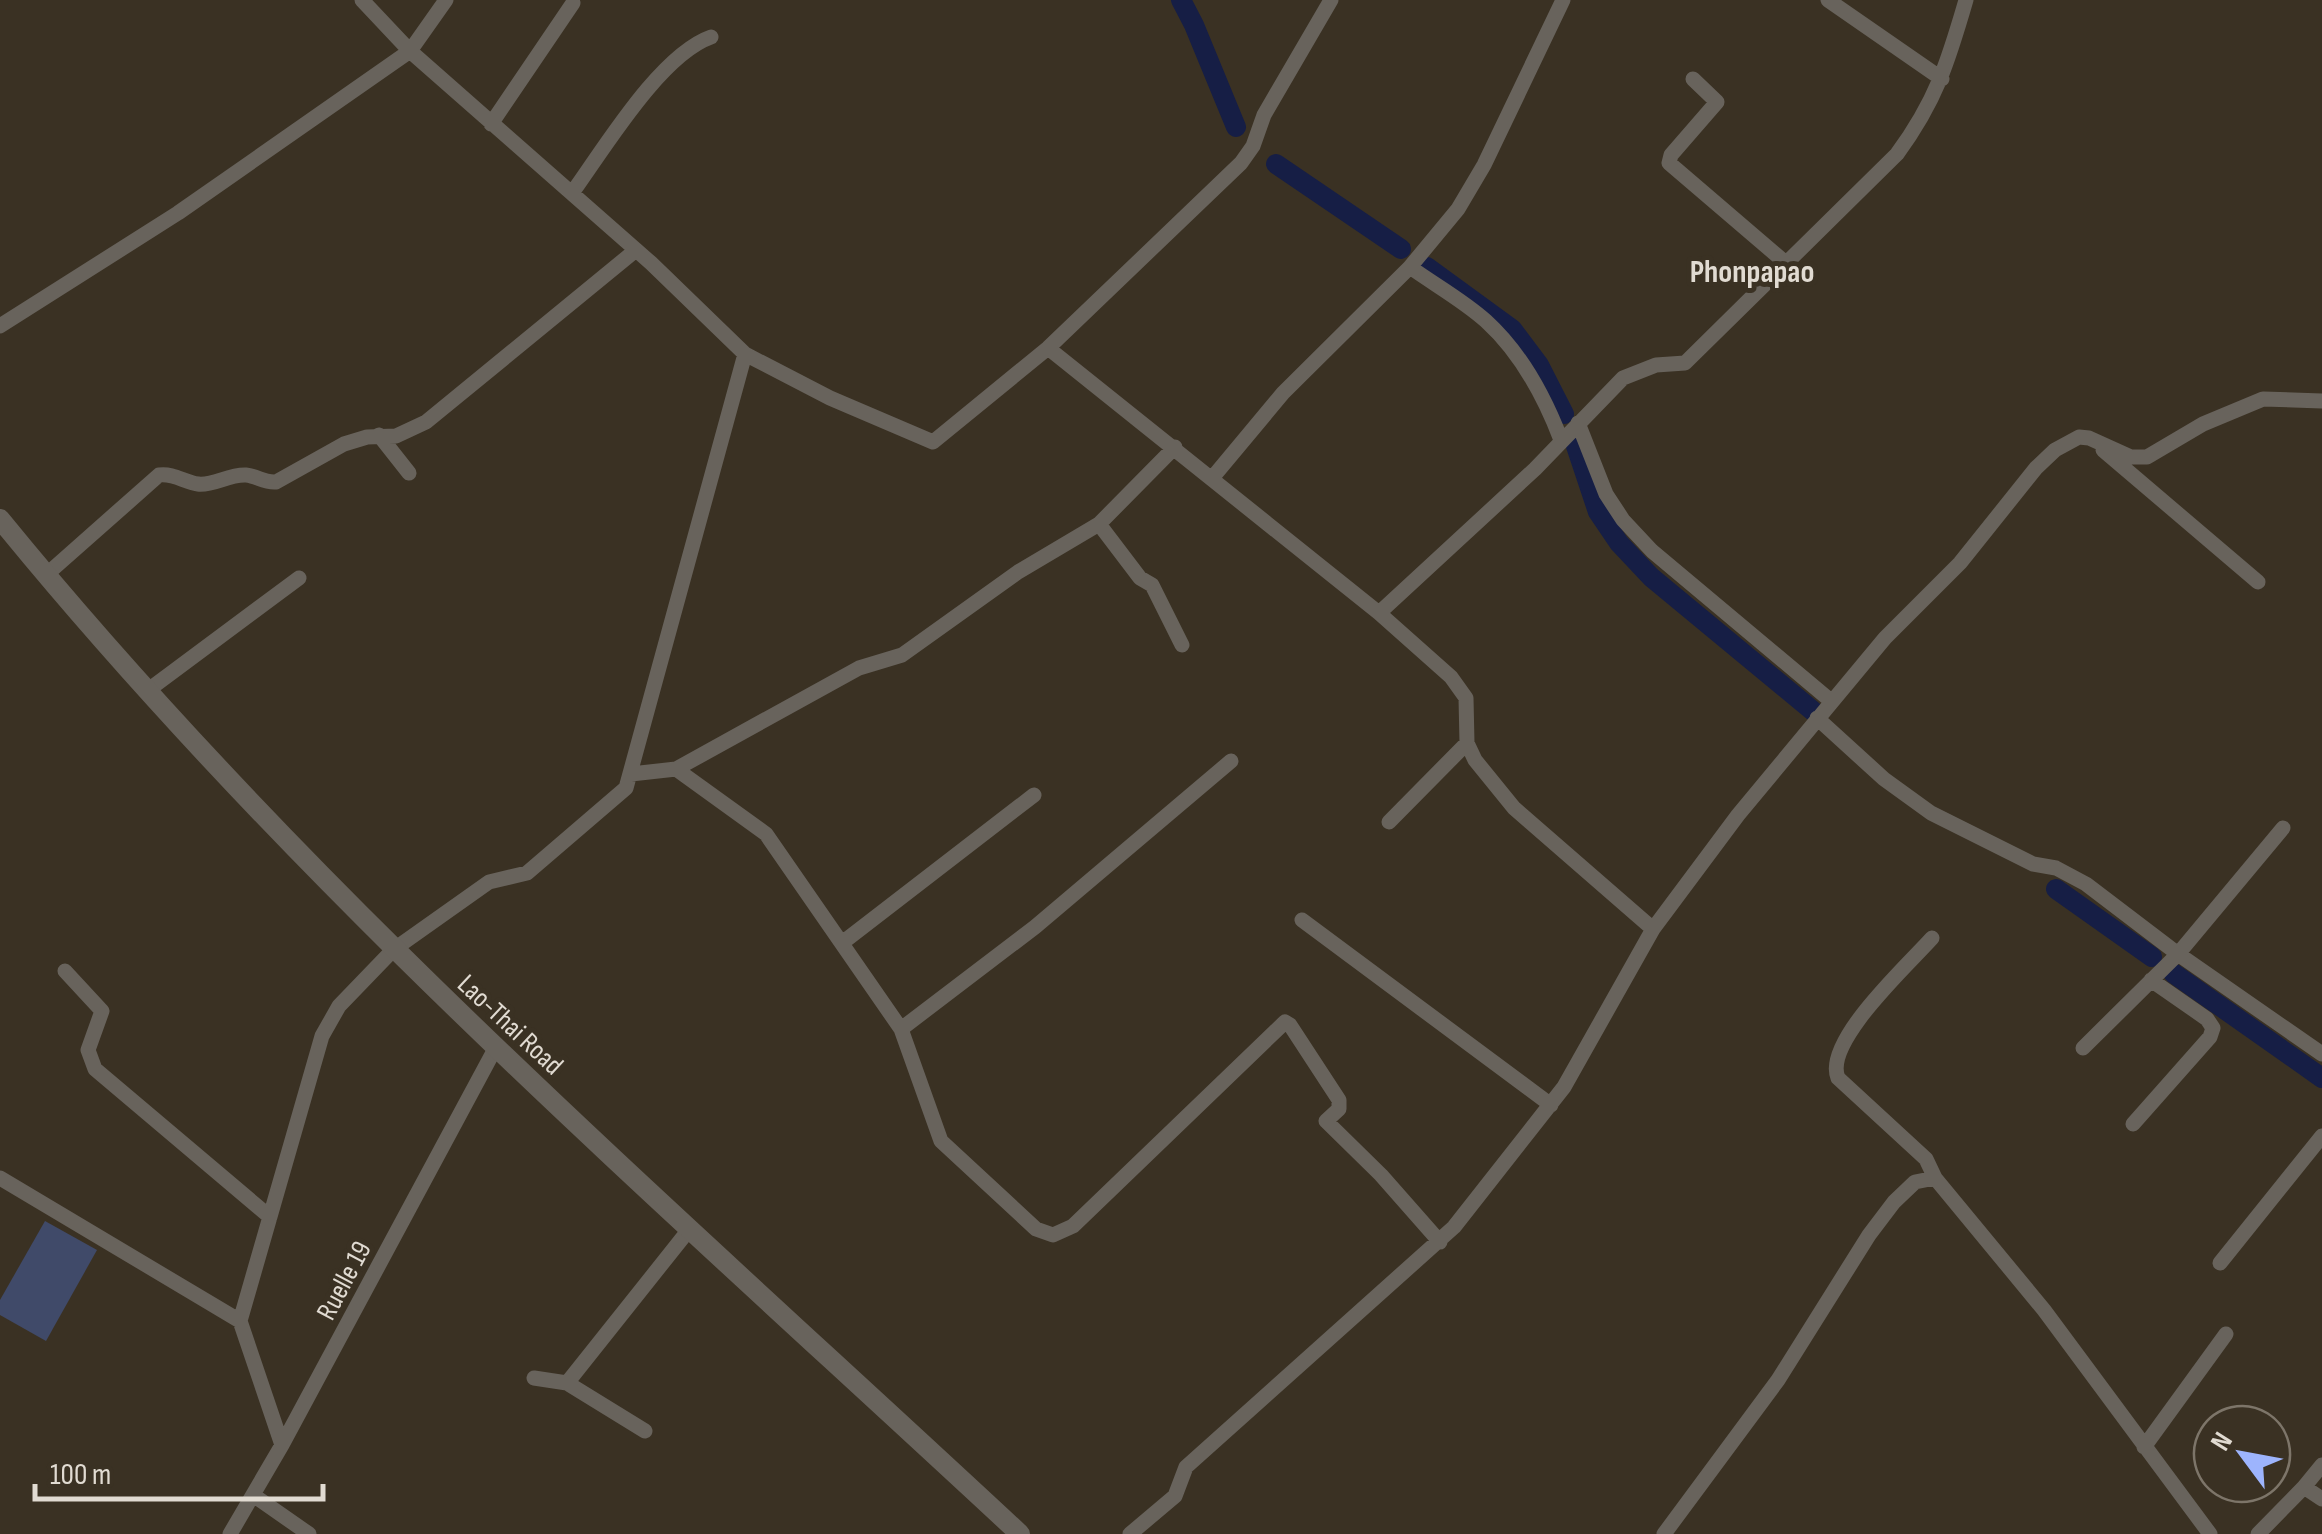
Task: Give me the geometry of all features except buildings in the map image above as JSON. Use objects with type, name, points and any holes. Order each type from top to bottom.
[{"type":"street","points":[[362,0],[410,51],[636,250],[744,354],[830,398],[933,442],[1048,348],[1241,162],[1331,0]]},
{"type":"street","points":[[0,326],[178,213],[410,51],[446,0]]},
{"type":"street","points":[[1213,477],[1283,392],[1410,267],[1458,209],[1563,0]]},
{"type":"street","points":[[1828,0],[1942,80]]},
{"type":"street","points":[[1379,613],[1535,469],[1624,378],[1640,369],[1685,363],[1897,154],[1923,118],[1942,80],[1966,0]]},
{"type":"street","points":[[491,124],[574,3]]},
{"type":"street","points":[[572,193],[654,82],[700,41],[711,37]]},
{"type":"street","points":[[1693,79],[1717,102],[1671,155],[1669,163],[1787,264]]},
{"type":"street","points":[[46,576],[159,475],[168,474],[200,485],[228,476],[250,475],[265,483],[276,482],[344,444],[379,435],[396,436],[426,422],[636,250]]},
{"type":"street","points":[[1410,267],[1484,320],[1510,346],[1552,417],[1561,440]]},
{"type":"street","points":[[1048,348],[1213,477],[1451,677],[1466,698],[1467,743],[1475,760],[1514,808],[1653,928]]},
{"type":"street","points":[[282,1444],[240,1321],[322,1036],[340,1006],[393,950],[489,882],[527,874],[626,788],[744,354]]},
{"type":"street","points":[[1130,1534],[1175,1496],[1186,1467],[1440,1242],[1564,1088],[1653,928],[1738,815],[1831,700],[1960,562],[2036,468],[2069,441],[2089,438],[2131,457],[2148,457],[2203,424],[2263,399],[2322,401]]},
{"type":"street","points":[[1578,423],[1606,494],[1623,520],[1652,551],[1831,700]]},
{"type":"street","points":[[379,435],[409,473]]},
{"type":"street","points":[[2089,438],[2258,582]]},
{"type":"street","points":[[631,774],[676,769],[859,668],[902,655],[1018,572],[1099,524],[1175,447]]},
{"type":"street","name":"Lao-Thai Road","points":[[0,519],[147,691],[393,950],[688,1231],[1020,1534]]},
{"type":"street","points":[[1099,524],[1140,578],[1152,584],[1182,645]]},
{"type":"street","points":[[147,691],[299,578]]},
{"type":"street","points":[[1817,718],[1884,779],[1931,813],[2032,864],[2056,868],[2086,884],[2178,954],[2322,1054]]},
{"type":"street","points":[[1389,822],[1467,743]]},
{"type":"street","points":[[901,1029],[1035,927],[1231,760]]},
{"type":"street","points":[[676,769],[766,834],[901,1029],[940,1141],[1036,1229],[1053,1235],[1073,1226],[1284,1022],[1290,1025],[1339,1100],[1339,1109],[1326,1121],[1381,1175],[1440,1242]]},
{"type":"street","points":[[842,944],[1034,796]]},
{"type":"street","points":[[2083,1048],[2178,954],[2283,828]]},
{"type":"street","points":[[1302,920],[1551,1105]]},
{"type":"street","points":[[1932,938],[1851,1028],[1835,1057],[1838,1078],[1926,1160],[1935,1178],[2044,1310],[2210,1534]]},
{"type":"street","points":[[64,971],[102,1011],[88,1050],[95,1069],[270,1216]]},
{"type":"street","points":[[2132,1124],[2210,1037],[2213,1028],[2151,980]]},
{"type":"street","name":"Ruelle 19","points":[[230,1534],[496,1047]]},
{"type":"street","points":[[2220,1263],[2322,1136]]},
{"type":"street","points":[[0,1178],[240,1321]]},
{"type":"street","points":[[1664,1534],[1778,1380],[1894,1202],[1915,1182],[1935,1178]]},
{"type":"street","points":[[567,1383],[688,1231]]},
{"type":"street","points":[[2144,1447],[2226,1334]]},
{"type":"street","points":[[534,1378],[567,1383],[646,1430]]},
{"type":"street","points":[[2258,1534],[2322,1465]]},
{"type":"street","points":[[2304,1487],[2322,1498]]},
{"type":"street","points":[[253,1495],[309,1534]]},
{"type":"shaded area","points":[[45,1221],[97,1250],[46,1341],[0,1315],[0,1300]]},
{"type":"waterway","points":[[1181,0],[1236,127]]},
{"type":"waterway","points":[[1276,164],[1401,249]]},
{"type":"waterway","points":[[1427,267],[1512,329],[1539,365],[1564,414]]},
{"type":"waterway","points":[[1576,446],[1598,512],[1619,543],[1651,577],[1813,711]]},
{"type":"waterway","points":[[2056,889],[2152,957]]},
{"type":"waterway","points":[[2173,973],[2322,1078]]},
{"type":"district","name":"Phonpapao","points":[[1752,271]]}]
